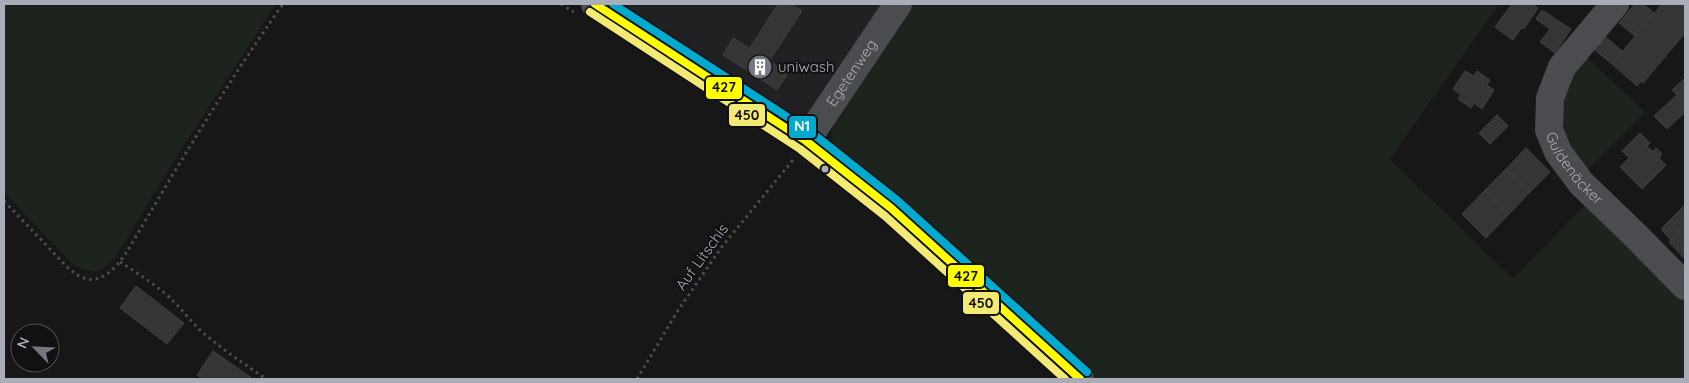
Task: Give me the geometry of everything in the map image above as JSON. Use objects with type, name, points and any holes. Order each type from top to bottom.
[{"type":"street","points":[[595,4],[801,148],[891,208],[1080,379]]},
{"type":"street","name":"Egetenweg","points":[[801,148],[898,4]]},
{"type":"street","name":"Guldenäcker","points":[[1615,4],[1562,67],[1550,98],[1549,130],[1558,152],[1580,182],[1685,286]]},
{"type":"path","points":[[4,200],[70,270],[84,278],[95,280],[108,273],[120,262],[194,139],[283,4]]},
{"type":"path","name":"Auf Litschis","points":[[637,379],[677,312],[721,248],[801,148]]},
{"type":"path","points":[[120,262],[169,296],[208,337],[266,379]]},
{"type":"shaded area","points":[[4,4],[276,4],[180,151],[121,248],[111,262],[101,270],[89,270],[72,264],[4,192]]},
{"type":"shaded area","points":[[595,4],[898,4],[806,141]]},
{"type":"shaded area","points":[[911,4],[1499,4],[1390,159],[1513,279],[1588,202],[1685,294],[1685,379],[1095,379],[834,147],[831,134],[832,125]]},
{"type":"shaded area","points":[[1583,54],[1645,112],[1582,175],[1557,119],[1558,96]]},
{"type":"building","points":[[778,4],[791,4],[802,11],[769,61],[750,48]]},
{"type":"building","points":[[1512,4],[1532,4],[1538,8],[1524,29],[1522,27],[1513,40],[1495,27]]},
{"type":"building","points":[[1635,4],[1643,4],[1654,13],[1635,36],[1619,23]]},
{"type":"building","points":[[1662,4],[1685,4],[1685,33],[1643,83],[1641,81],[1637,86],[1612,64]]},
{"type":"building","points":[[1542,10],[1571,29],[1555,53],[1540,42],[1550,29],[1536,19]]},
{"type":"building","points":[[1606,37],[1622,51],[1612,64],[1595,50]]},
{"type":"building","name":"uniwash","points":[[733,38],[788,73],[777,90],[723,55]]},
{"type":"building","points":[[1465,71],[1474,76],[1477,71],[1490,80],[1487,85],[1494,90],[1482,109],[1474,103],[1471,108],[1458,99],[1461,95],[1453,89]]},
{"type":"building","points":[[1685,78],[1685,112],[1667,129],[1654,116],[1677,95],[1672,90]]},
{"type":"building","points":[[1497,115],[1508,126],[1490,144],[1479,133]]},
{"type":"building","points":[[1640,133],[1650,143],[1647,146],[1653,152],[1656,148],[1662,154],[1659,158],[1666,165],[1642,189],[1620,167],[1629,158],[1622,151]]},
{"type":"building","points":[[1526,148],[1550,172],[1530,192],[1506,169]]},
{"type":"building","points":[[1506,169],[1530,192],[1509,214],[1485,190]]},
{"type":"building","points":[[1485,190],[1509,214],[1486,238],[1462,214]]},
{"type":"building","points":[[1685,205],[1685,226],[1671,240],[1661,229]]},
{"type":"building","points":[[1684,227],[1685,229],[1685,259],[1669,242]]},
{"type":"building","points":[[136,286],[184,323],[167,344],[120,308]]},
{"type":"building","points":[[213,351],[253,379],[203,379],[197,375]]},
{"type":"transit line","name":"427","points":[[595,4],[806,141],[891,208],[1080,379]]},
{"type":"transit line","name":"N1","points":[[613,4],[812,133],[898,201],[1087,372]]},
{"type":"transit line","name":"450","points":[[590,12],[800,149],[885,216],[1065,379]]},
{"type":"place","name":"uniwash","points":[[760,67]]}]
